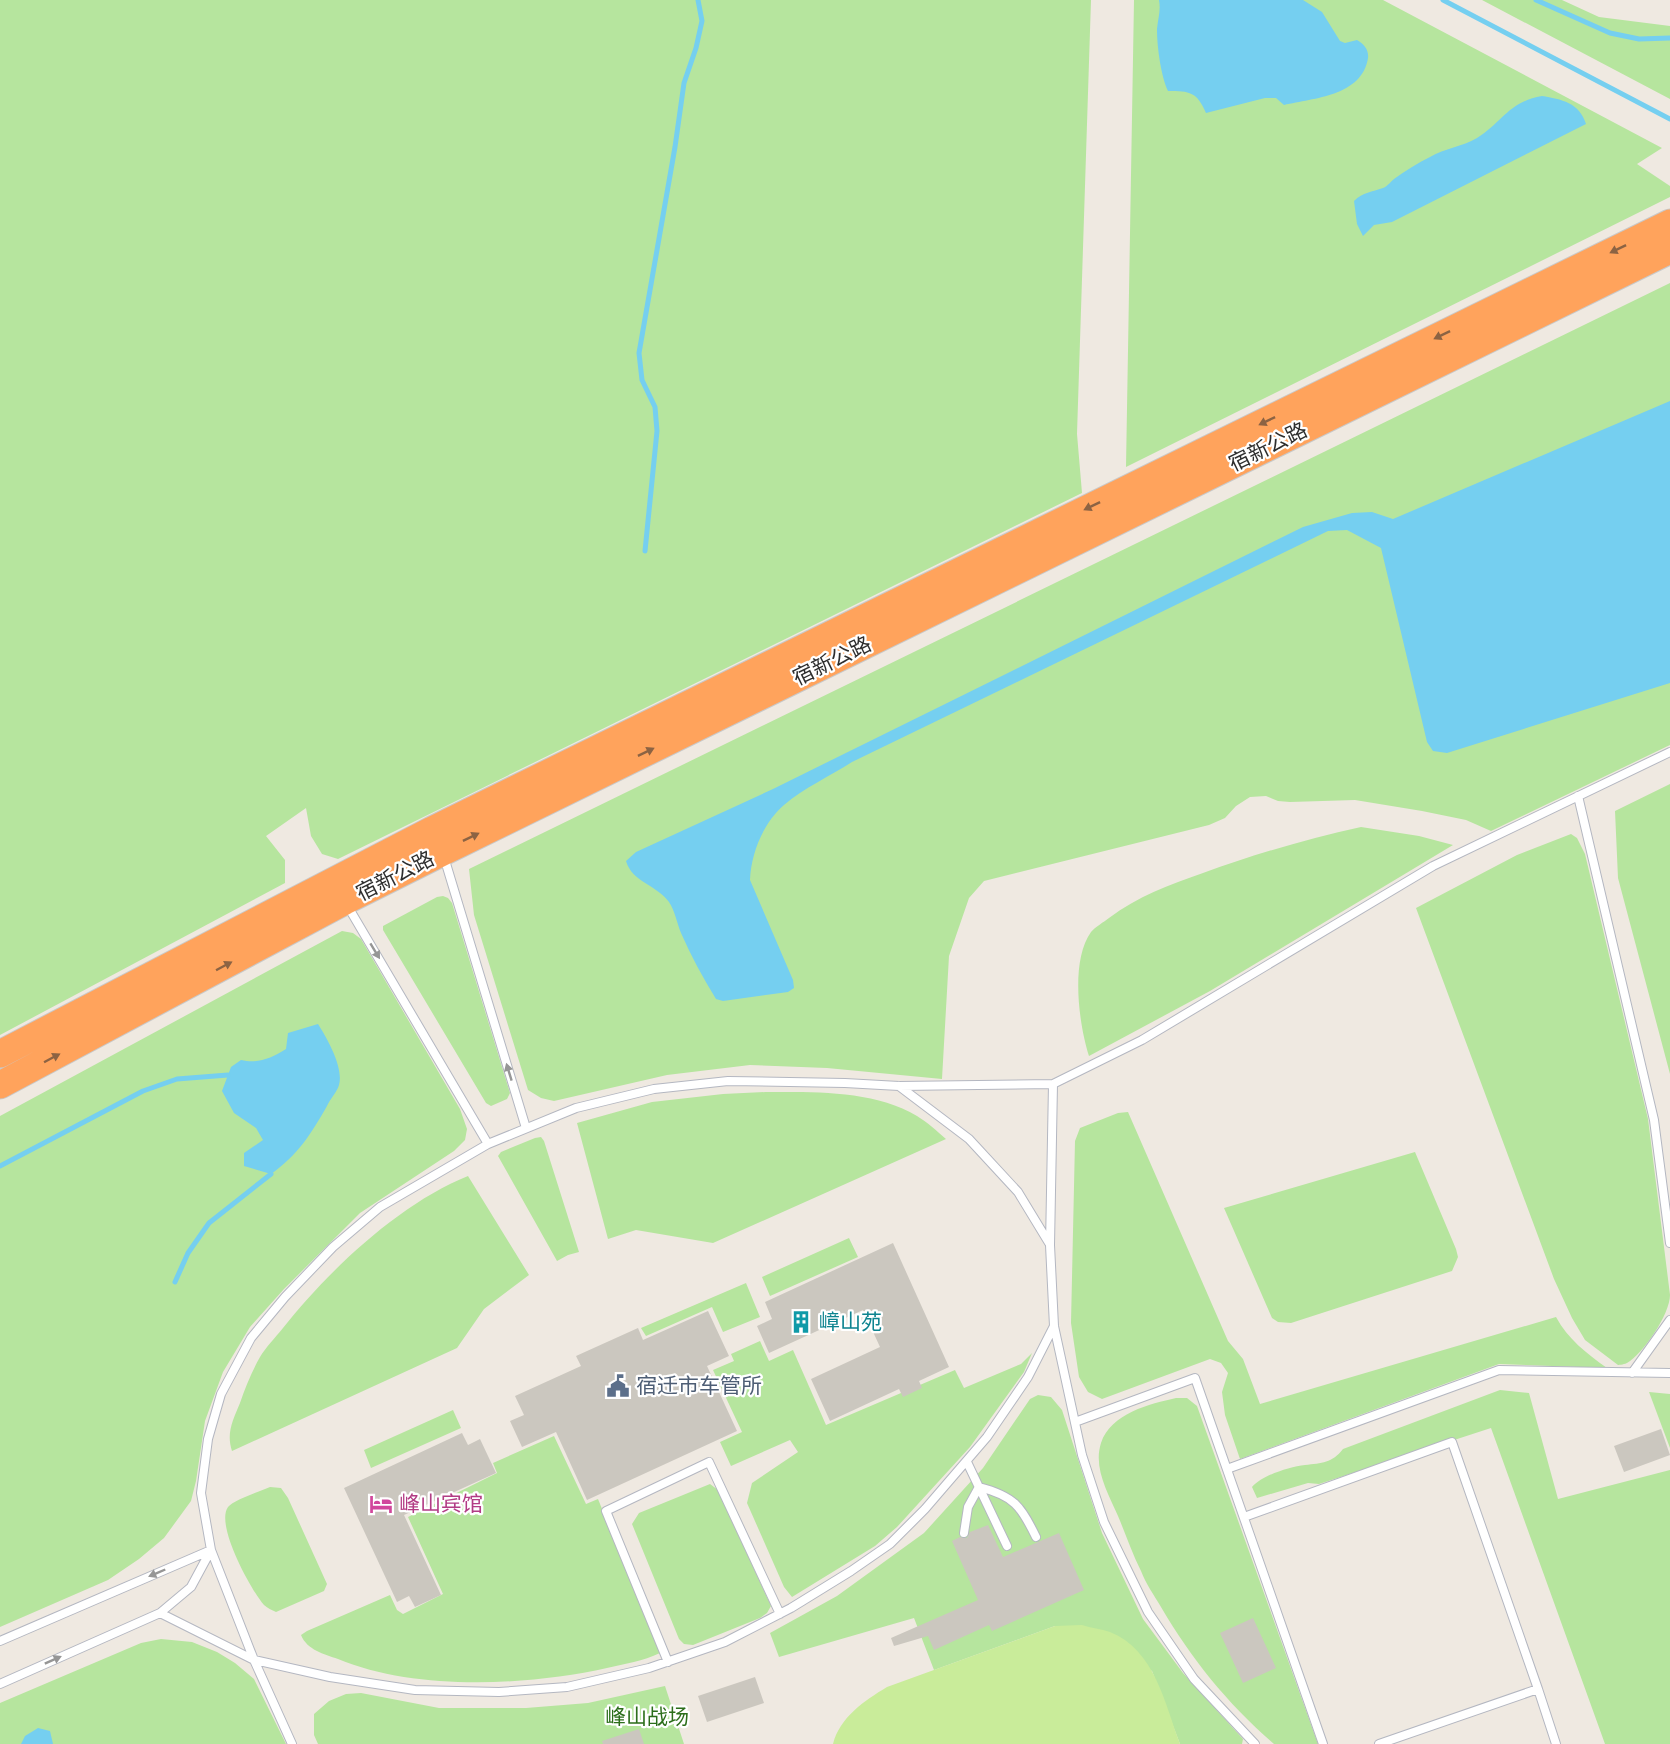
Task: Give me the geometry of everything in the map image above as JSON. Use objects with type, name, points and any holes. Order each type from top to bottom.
[{"type":"highway","name":"宿新公路","points":[[0,1054],[432,830],[1670,223]]},
{"type":"highway","name":"宿新公路","points":[[0,1085],[345,901],[442,852],[1670,250]]},
{"type":"lane","points":[[292,1744],[254,1659],[211,1550],[201,1493],[208,1439],[221,1394],[251,1338],[285,1297],[333,1247],[380,1207],[488,1144],[576,1108],[654,1089],[718,1082],[833,1082],[899,1086],[1053,1084],[1142,1040],[1433,866],[1670,752]]},
{"type":"lane","points":[[1578,796],[1654,1120],[1670,1243]]},
{"type":"lane","points":[[442,852],[526,1128]]},
{"type":"lane","points":[[345,901],[488,1144]]},
{"type":"lane","points":[[1053,1084],[1050,1245],[1054,1326],[1082,1455],[1104,1522],[1148,1612],[1194,1679],[1255,1744]]},
{"type":"lane","points":[[899,1086],[969,1139],[1018,1192],[1050,1245]]},
{"type":"lane","points":[[1632,1372],[1670,1320]]},
{"type":"lane","points":[[160,1613],[254,1659],[330,1677],[415,1690],[499,1692],[567,1687],[668,1662],[725,1642],[780,1614],[851,1571],[890,1544],[925,1509],[987,1437],[1028,1377],[1054,1326]]},
{"type":"lane","points":[[1227,1469],[1499,1370],[1670,1373]]},
{"type":"lane","points":[[1075,1422],[1196,1378],[1323,1744]]},
{"type":"lane","points":[[1244,1517],[1452,1442],[1556,1744]]},
{"type":"lane","points":[[967,1461],[1007,1546]]},
{"type":"lane","points":[[668,1662],[606,1511],[709,1462],[780,1614]]},
{"type":"lane","points":[[964,1533],[968,1508],[979,1487]]},
{"type":"lane","points":[[979,1487],[1002,1494],[1012,1500],[1023,1511],[1036,1537]]},
{"type":"lane","points":[[0,1684],[160,1613],[190,1587],[211,1550]]},
{"type":"lane","points":[[0,1641],[211,1550]]},
{"type":"lane","points":[[1378,1744],[1538,1689]]},
{"type":"green space","points":[[0,0],[1091,0],[1077,434],[1082,493],[338,859],[322,854],[311,836],[306,808],[266,836],[285,860],[285,883],[0,1035]]},
{"type":"green space","points":[[1134,0],[1383,0],[1662,148],[1637,164],[1670,186],[1670,197],[1126,467]]},
{"type":"green space","points":[[1482,0],[1562,0],[1599,17],[1670,26],[1670,99]]},
{"type":"green space","points":[[1670,283],[1670,745],[1491,831],[1466,820],[1355,800],[1290,802],[1278,801],[1266,796],[1250,797],[1236,806],[1225,818],[1209,825],[984,881],[969,898],[949,956],[942,1079],[827,1068],[750,1065],[667,1075],[554,1101],[541,1098],[528,1090],[474,915],[469,869]]},
{"type":"green space","points":[[1670,784],[1670,1074],[1618,878],[1615,811]]},
{"type":"green space","points":[[1361,827],[1419,836],[1453,845],[1210,991],[1089,1056],[1082,1028],[1078,993],[1080,959],[1084,944],[1095,928],[1131,903],[1178,882],[1262,853]]},
{"type":"green space","points":[[1571,834],[1577,838],[1585,854],[1648,1119],[1670,1295],[1666,1312],[1648,1343],[1633,1358],[1619,1365],[1585,1340],[1554,1279],[1416,908],[1517,855]]},
{"type":"green space","points":[[443,896],[452,903],[510,1093],[507,1099],[491,1106],[486,1103],[383,930],[383,926]]},
{"type":"green space","points":[[342,931],[353,933],[361,939],[460,1109],[467,1129],[465,1140],[454,1151],[360,1213],[284,1289],[250,1327],[223,1372],[205,1421],[191,1501],[164,1538],[139,1559],[108,1580],[0,1627],[0,1116]]},
{"type":"green space","points":[[766,1092],[843,1094],[882,1101],[917,1116],[946,1139],[713,1243],[636,1230],[608,1239],[577,1123],[652,1102]]},
{"type":"green space","points":[[1128,1112],[1228,1341],[1243,1359],[1260,1404],[1556,1317],[1578,1345],[1607,1368],[1499,1364],[1240,1459],[1225,1415],[1222,1392],[1228,1373],[1221,1363],[1210,1359],[1102,1399],[1088,1392],[1079,1377],[1071,1323],[1075,1141],[1080,1128],[1118,1113]]},
{"type":"green space","points":[[541,1137],[579,1252],[557,1261],[498,1156],[501,1152]]},
{"type":"green space","points":[[1415,1152],[1456,1249],[1458,1257],[1452,1271],[1291,1323],[1278,1322],[1272,1318],[1224,1208]]},
{"type":"green space","points":[[468,1176],[529,1275],[484,1309],[457,1348],[232,1451],[231,1427],[254,1368],[265,1350],[301,1306],[343,1262],[391,1221],[442,1188]]},
{"type":"green space","points":[[849,1238],[858,1257],[770,1296],[762,1277]]},
{"type":"green space","points":[[746,1283],[760,1317],[723,1332],[712,1307],[646,1336],[641,1328]]},
{"type":"green space","points":[[760,1341],[769,1361],[793,1350],[826,1425],[955,1370],[964,1388],[1021,1364],[1032,1353],[1024,1372],[970,1447],[897,1527],[875,1546],[792,1597],[784,1587],[747,1503],[752,1483],[798,1452],[790,1440],[731,1466],[720,1442],[742,1432],[713,1370],[734,1361],[731,1354]]},
{"type":"green space","points":[[1500,1390],[1529,1393],[1558,1499],[1670,1470],[1670,1744],[1605,1744],[1491,1428],[1319,1484],[1308,1483],[1257,1498],[1252,1487],[1277,1472],[1326,1462],[1343,1449]]},
{"type":"green space","points":[[1649,1392],[1670,1394],[1670,1448]]},
{"type":"green space","points":[[1038,1395],[1051,1397],[1062,1410],[1102,1533],[1143,1619],[1183,1673],[1243,1739],[1242,1744],[1180,1744],[1152,1671],[1055,1626],[934,1670],[914,1618],[779,1657],[770,1633],[837,1596],[924,1533],[983,1468],[1030,1399]]},
{"type":"green space","points":[[1176,1398],[1187,1398],[1197,1406],[1318,1744],[1274,1744],[1226,1697],[1185,1645],[1148,1585],[1106,1489],[1100,1471],[1099,1452],[1106,1433],[1113,1424],[1132,1412]]},
{"type":"green space","points":[[453,1410],[461,1428],[371,1468],[364,1450]]},
{"type":"green space","points":[[554,1436],[586,1504],[598,1499],[660,1653],[634,1662],[575,1674],[507,1682],[471,1682],[436,1681],[368,1669],[322,1653],[307,1644],[301,1635],[307,1631],[390,1595],[397,1610],[403,1614],[443,1594],[408,1517],[497,1473],[493,1463]]},
{"type":"green space","points":[[710,1484],[718,1490],[771,1606],[760,1618],[693,1645],[684,1644],[679,1639],[632,1524],[639,1513]]},
{"type":"green space","points":[[270,1487],[281,1488],[288,1498],[327,1584],[324,1591],[276,1612],[264,1605],[243,1572],[230,1542],[225,1516],[231,1504]]},
{"type":"green space","points":[[1082,1625],[1110,1632],[1125,1640],[1138,1651],[1156,1680],[1180,1744],[833,1744],[836,1734],[847,1718],[862,1704],[887,1687],[1055,1626]]},
{"type":"green space","points":[[161,1639],[192,1642],[217,1652],[235,1663],[254,1679],[286,1744],[0,1744],[0,1703],[141,1643]]},
{"type":"green space","name":"峰山战场","points":[[665,1686],[684,1744],[318,1744],[314,1735],[314,1714],[329,1701],[346,1694],[361,1693],[439,1708],[526,1708],[588,1703]]},
{"type":"water","points":[[1159,0],[1303,0],[1322,12],[1340,41],[1345,43],[1357,40],[1362,43],[1368,55],[1364,71],[1347,88],[1322,97],[1284,105],[1276,98],[1265,98],[1206,113],[1192,94],[1168,91],[1161,70],[1158,44]]},
{"type":"water","points":[[1542,96],[1569,103],[1579,111],[1586,124],[1392,222],[1374,225],[1363,236],[1357,224],[1354,201],[1357,198],[1385,187],[1407,170],[1436,154],[1477,138],[1513,108]]},
{"type":"water","points":[[1670,401],[1670,683],[1447,753],[1433,751],[1427,742],[1381,548],[1347,530],[1328,531],[852,762],[784,805],[764,830],[753,860],[750,880],[793,980],[794,988],[788,992],[723,1001],[716,999],[689,950],[669,902],[658,891],[639,879],[629,868],[626,861],[636,852],[773,789],[1303,527],[1352,513],[1372,512],[1393,519]]},
{"type":"water","points":[[318,1024],[337,1062],[340,1078],[337,1090],[303,1143],[281,1167],[271,1174],[244,1166],[244,1153],[263,1140],[256,1128],[234,1113],[222,1091],[231,1067],[241,1060],[259,1061],[275,1055],[286,1049],[288,1033]]},
{"type":"water","points":[[38,1728],[50,1731],[53,1744],[21,1744],[25,1736]]},
{"type":"building","name":"嶂山苑","points":[[893,1243],[949,1367],[919,1381],[922,1388],[903,1397],[899,1389],[830,1421],[811,1379],[880,1347],[863,1310],[769,1353],[757,1326],[772,1319],[765,1302]]},
{"type":"building","points":[[708,1311],[729,1356],[707,1366],[737,1431],[587,1500],[556,1432],[522,1447],[510,1421],[524,1415],[515,1396],[581,1366],[576,1356],[638,1328],[643,1340]]},
{"type":"building","points":[[1661,1429],[1670,1455],[1624,1472],[1614,1446]]},
{"type":"building","points":[[462,1433],[468,1445],[480,1439],[496,1473],[404,1515],[441,1595],[415,1607],[409,1596],[397,1602],[344,1488]]},
{"type":"building","points":[[988,1525],[1003,1557],[1059,1533],[1084,1590],[992,1631],[989,1625],[934,1650],[928,1636],[894,1646],[891,1638],[978,1600],[952,1541],[960,1537],[967,1538],[970,1532]]},
{"type":"building","points":[[1253,1618],[1276,1668],[1243,1683],[1220,1633]]},
{"type":"building","points":[[755,1677],[764,1703],[707,1722],[698,1696]]},
{"type":"building","points":[[639,1729],[644,1744],[603,1744],[602,1741]]},
{"type":"waterway","points":[[645,551],[657,431],[655,407],[642,380],[639,353],[684,83],[702,21],[698,0]]},
{"type":"waterway","points":[[1443,0],[1670,119]]},
{"type":"waterway","points":[[1536,0],[1610,33],[1639,39],[1670,38]]},
{"type":"waterway","points":[[0,1166],[143,1091],[177,1079],[228,1075]]},
{"type":"waterway","points":[[175,1282],[188,1253],[209,1223],[271,1174]]},
{"type":"place","name":"嶂山苑","points":[[801,1322]]},
{"type":"place","name":"宿迁市车管所","points":[[618,1386]]},
{"type":"place","name":"峰山宾馆","points":[[381,1504]]}]
